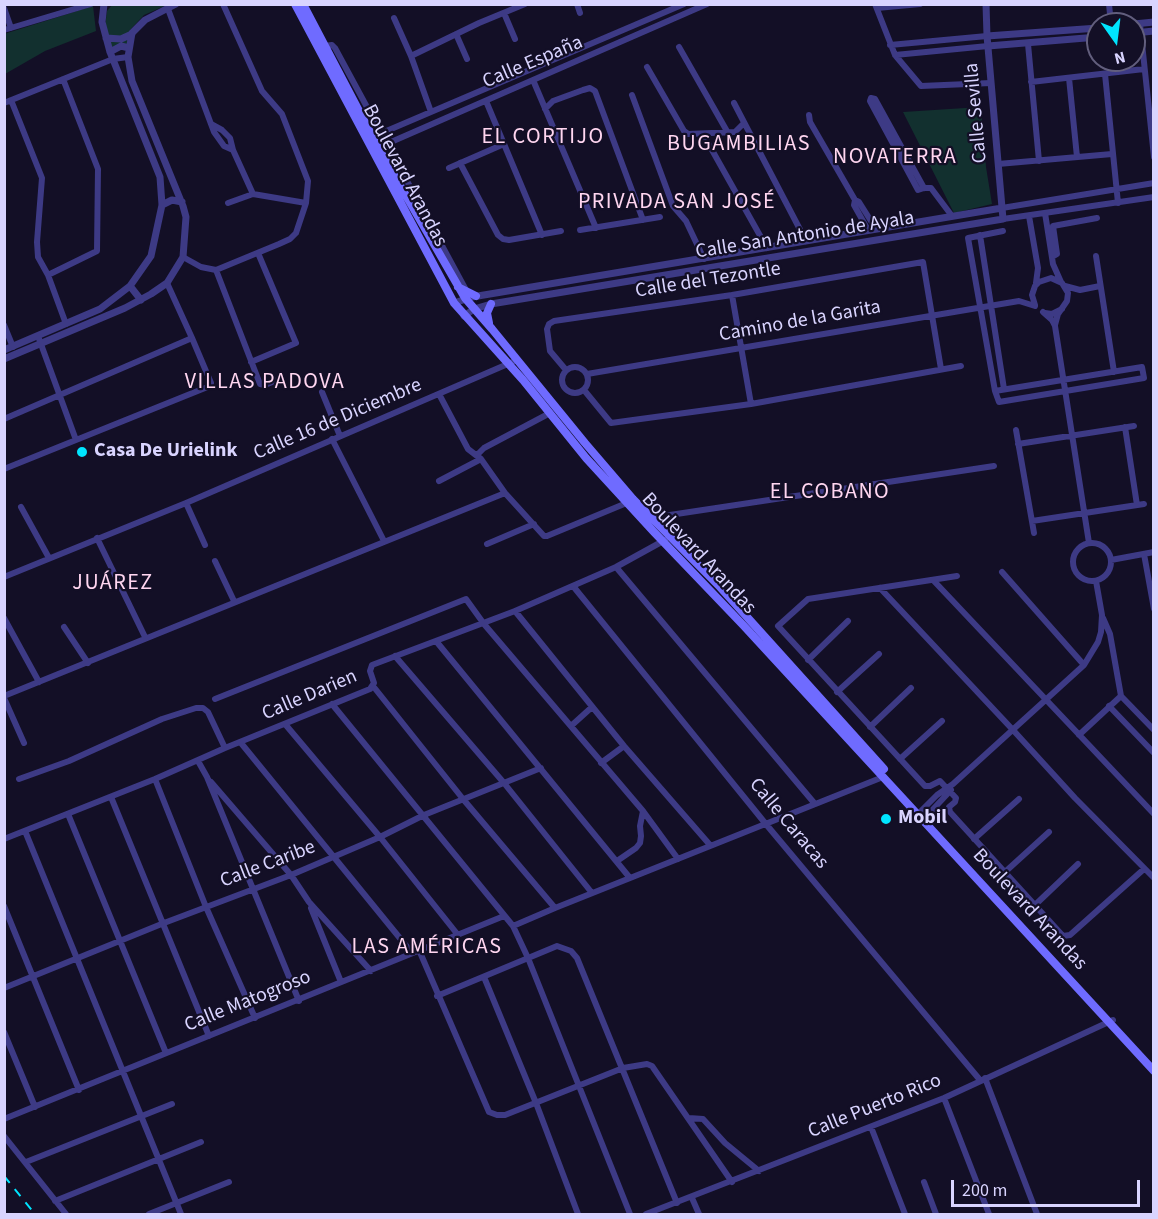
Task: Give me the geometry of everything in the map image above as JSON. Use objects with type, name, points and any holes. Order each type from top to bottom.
[{"type":"main road","name":"Boulevard Arandas","points":[[295,4],[441,258],[474,309],[492,329],[550,413],[586,458],[666,539],[716,597],[883,777],[922,815]]},
{"type":"main road","name":"Boulevard Arandas","points":[[303,4],[373,137]]},
{"type":"main road","name":"Boulevard Arandas","points":[[379,147],[454,303],[464,316],[513,362],[585,444],[630,501]]},
{"type":"main road","points":[[441,246],[441,258]]},
{"type":"main road","points":[[463,292],[476,296]]},
{"type":"main road","points":[[491,304],[487,317],[492,329]]},
{"type":"main road","name":"Boulevard Arandas","points":[[666,539],[720,587],[922,815],[1154,1071]]},
{"type":"main road","name":"Boulevard Arandas","points":[[1111,1021],[1154,1064]]},
{"type":"street","points":[[4,8],[8,29],[91,4]]},
{"type":"street","points":[[4,359],[66,324],[100,309],[130,286],[151,256],[162,205],[160,177],[106,38],[102,22],[104,4]]},
{"type":"street","points":[[106,38],[121,39],[132,33],[145,20],[176,4]]},
{"type":"street","points":[[183,257],[201,267],[216,270],[258,253],[293,236],[299,227],[306,203],[308,181],[282,114],[262,91],[223,4]]},
{"type":"street","points":[[411,56],[525,4]]},
{"type":"street","points":[[577,4],[580,13]]},
{"type":"street","name":"Calle España","points":[[373,137],[684,4]]},
{"type":"street","name":"Calle España","points":[[379,147],[707,4]]},
{"type":"street","points":[[920,4],[876,6],[895,55],[921,87],[991,82]]},
{"type":"street","name":"Calle Sevilla","points":[[986,4],[1003,219]]},
{"type":"street","points":[[168,9],[211,124],[232,141],[233,150],[253,194]]},
{"type":"street","points":[[504,13],[515,39]]},
{"type":"street","points":[[394,18],[411,56],[431,112]]},
{"type":"street","points":[[890,45],[1086,29]]},
{"type":"street","points":[[4,350],[40,339],[141,300],[167,283],[183,257],[186,217],[182,202],[132,81],[128,57],[132,33]]},
{"type":"street","points":[[456,34],[467,59]]},
{"type":"street","points":[[895,55],[1086,38]]},
{"type":"street","points":[[1028,44],[1039,161]]},
{"type":"street","points":[[66,324],[48,275],[38,257],[42,178],[8,101],[112,56],[121,46],[129,48]]},
{"type":"street","points":[[679,47],[728,133]]},
{"type":"street","points":[[583,49],[587,58]]},
{"type":"street","points":[[112,56],[128,57]]},
{"type":"street","points":[[647,67],[684,131],[688,134],[728,133],[738,130],[744,123]]},
{"type":"street","points":[[1031,82],[1121,72]]},
{"type":"street","points":[[1144,72],[1154,157]]},
{"type":"street","points":[[1105,74],[1118,203]]},
{"type":"street","points":[[1069,78],[1077,157]]},
{"type":"street","points":[[48,275],[97,251],[98,169],[63,79]]},
{"type":"street","points":[[532,81],[596,228]]},
{"type":"street","points":[[545,109],[549,103],[583,90],[590,88],[595,91],[643,220]]},
{"type":"street","points":[[632,95],[673,206],[686,221],[704,259]]},
{"type":"street","points":[[892,136],[875,99],[872,98],[870,101],[906,161],[918,190],[931,188],[952,216]]},
{"type":"street","points":[[456,101],[461,111]]},
{"type":"street","points":[[486,101],[542,235]]},
{"type":"street","points":[[734,103],[806,241]]},
{"type":"street","points":[[809,115],[810,122],[855,200],[860,202],[872,230]]},
{"type":"street","points":[[703,134],[767,248]]},
{"type":"street","points":[[449,168],[504,144]]},
{"type":"street","points":[[379,147],[441,246],[463,292],[454,303]]},
{"type":"street","points":[[998,164],[1112,154]]},
{"type":"street","points":[[460,163],[498,235],[503,239],[509,240],[561,231]]},
{"type":"street","points":[[476,296],[1154,183]]},
{"type":"street","points":[[228,203],[253,194],[306,203]]},
{"type":"street","name":"Calle San Antonio de Ayala","points":[[464,316],[474,309],[491,304],[1003,219],[1154,197]]},
{"type":"street","points":[[162,205],[172,200],[182,202]]},
{"type":"street","points":[[1045,213],[1052,257],[1057,275],[1068,293],[1067,301]]},
{"type":"street","points":[[1029,216],[1038,268],[1033,301],[1035,306],[1052,320],[1055,326],[1089,543]]},
{"type":"street","points":[[580,230],[660,217]]},
{"type":"street","points":[[1052,257],[1057,254],[1053,226],[1096,218]]},
{"type":"street","points":[[1031,228],[1046,225]]},
{"type":"street","points":[[891,226],[892,238]]},
{"type":"street","points":[[994,391],[1142,367],[1144,378],[999,402],[994,391],[968,238],[1003,231]]},
{"type":"street","points":[[980,235],[1004,389]]},
{"type":"street","points":[[740,252],[741,264]]},
{"type":"street","points":[[251,362],[296,343],[258,253]]},
{"type":"street","points":[[1096,255],[1114,372]]},
{"type":"street","name":"Calle del Tezontle","points":[[566,370],[550,351],[547,329],[554,321],[732,295],[923,262],[932,316]]},
{"type":"street","points":[[679,263],[680,273]]},
{"type":"street","points":[[216,270],[260,384],[265,385],[277,380]]},
{"type":"street","points":[[1034,288],[1045,279],[1057,279],[1063,284],[1080,290]]},
{"type":"street","points":[[4,469],[211,384],[167,283]]},
{"type":"street","points":[[130,286],[141,300]]},
{"type":"street","points":[[1055,326],[1067,301],[1080,290],[1101,286]]},
{"type":"street","name":"Camino de la Garita","points":[[1019,301],[1034,288]]},
{"type":"street","points":[[732,295],[751,404]]},
{"type":"street","name":"Camino de la Garita","points":[[587,374],[1019,301],[1035,306]]},
{"type":"street","points":[[1043,312],[1052,314],[1062,309]]},
{"type":"street","points":[[932,316],[941,369]]},
{"type":"street","points":[[4,325],[13,347]]},
{"type":"street","points":[[4,419],[192,338]]},
{"type":"street","points":[[40,339],[76,440]]},
{"type":"street","name":"Calle 16 de Diciembre","points":[[4,577],[186,503],[513,362]]},
{"type":"street","points":[[584,390],[611,423],[751,404],[961,366]]},
{"type":"street","points":[[578,367],[587,374],[588,384],[584,390],[574,394],[563,387],[561,378],[566,370],[578,367]]},
{"type":"street","points":[[322,392],[340,436]]},
{"type":"street","points":[[439,394],[468,449],[479,457],[505,493],[545,536],[630,501]]},
{"type":"street","points":[[439,481],[479,457],[484,448],[550,413]]},
{"type":"street","points":[[1018,444],[1134,426]]},
{"type":"street","points":[[1032,521],[1140,505],[1125,427]]},
{"type":"street","points":[[1016,430],[1034,533]]},
{"type":"street","points":[[332,439],[384,542]]},
{"type":"street","points":[[646,518],[994,466]]},
{"type":"street","points":[[24,743],[4,697],[145,637],[505,493]]},
{"type":"street","points":[[186,503],[205,545]]},
{"type":"street","points":[[21,507],[49,558]]},
{"type":"street","points":[[487,544],[534,524]]},
{"type":"street","points":[[98,538],[145,637]]},
{"type":"street","name":"Calle Darien","points":[[4,839],[370,689],[374,683],[370,671],[372,664],[515,612],[616,567],[666,539]]},
{"type":"street","points":[[1089,543],[1099,544],[1107,550],[1111,560],[1110,569],[1104,577],[1096,581],[1081,578],[1073,566],[1076,551],[1089,543]]},
{"type":"street","points":[[1111,560],[1154,552]]},
{"type":"street","points":[[1144,554],[1154,609]]},
{"type":"street","points":[[214,561],[234,601]]},
{"type":"street","points":[[616,567],[815,804]]},
{"type":"street","points":[[1002,572],[1084,664]]},
{"type":"street","points":[[957,576],[808,599],[778,626],[925,786],[930,786],[938,780],[948,790],[956,801],[949,807],[950,812],[1064,936],[1067,936],[1144,869]]},
{"type":"street","points":[[933,580],[1154,814]]},
{"type":"street","points":[[1096,581],[1102,615],[1110,634],[1121,696],[1154,730]]},
{"type":"street","name":"Calle Caracas","points":[[573,586],[765,823],[983,1079],[1037,1215]]},
{"type":"street","points":[[716,597],[720,587]]},
{"type":"street","points":[[880,588],[1074,798],[1144,869],[1153,875]]},
{"type":"street","points":[[215,699],[466,598],[484,624],[644,811],[678,858]]},
{"type":"street","points":[[515,612],[624,746],[710,845]]},
{"type":"street","points":[[922,815],[1084,664],[1098,642],[1102,615]]},
{"type":"street","points":[[4,618],[39,682]]},
{"type":"street","points":[[808,660],[848,621]]},
{"type":"street","points":[[64,627],[88,663]]},
{"type":"street","points":[[436,641],[630,878]]},
{"type":"street","points":[[837,692],[879,654]]},
{"type":"street","points":[[395,656],[504,783],[591,893]]},
{"type":"street","points":[[373,686],[463,799],[555,908]]},
{"type":"street","points":[[870,726],[911,688]]},
{"type":"street","points":[[1079,735],[1121,696]]},
{"type":"street","points":[[332,704],[513,926],[528,958],[630,1215]]},
{"type":"street","points":[[571,726],[592,706]]},
{"type":"street","points":[[1109,706],[1154,753]]},
{"type":"street","points":[[20,779],[69,761],[162,719],[196,708],[203,708],[208,712],[225,748]]},
{"type":"street","points":[[900,759],[942,721]]},
{"type":"street","points":[[285,724],[380,837],[458,935]]},
{"type":"street","points":[[240,742],[416,951],[489,1112],[505,1115],[622,1068],[647,1064],[652,1066],[732,1182]]},
{"type":"street","points":[[602,763],[624,746]]},
{"type":"street","points":[[198,760],[299,1001]]},
{"type":"street","name":"Calle Caribe","points":[[4,988],[291,875],[380,837],[424,815],[542,768]]},
{"type":"street","points":[[207,777],[291,875],[309,902],[370,970]]},
{"type":"street","points":[[513,926],[883,777]]},
{"type":"street","points":[[155,779],[206,907],[255,1018]]},
{"type":"street","points":[[111,797],[165,923],[209,1036]]},
{"type":"street","points":[[974,839],[1019,799]]},
{"type":"street","points":[[617,861],[640,843],[640,826],[644,811]]},
{"type":"street","points":[[68,814],[166,1053]]},
{"type":"street","points":[[25,831],[182,1215]]},
{"type":"street","points":[[1005,872],[1049,832]]},
{"type":"street","points":[[1035,905],[1078,864]]},
{"type":"street","points":[[309,902],[341,982]]},
{"type":"street","points":[[4,906],[79,1090]]},
{"type":"street","name":"Calle Matogroso","points":[[4,1119],[504,916]]},
{"type":"street","points":[[437,996],[558,946],[571,951],[577,958],[677,1203]]},
{"type":"street","points":[[484,977],[536,1103],[578,1215]]},
{"type":"street","name":"Calle Puerto Rico","points":[[646,1215],[944,1098],[1111,1021]]},
{"type":"street","points":[[4,1032],[35,1107]]},
{"type":"street","points":[[944,1098],[989,1215]]},
{"type":"street","points":[[26,1162],[172,1104]]},
{"type":"street","points":[[689,1118],[703,1119],[730,1147],[759,1171]]},
{"type":"street","points":[[871,1127],[905,1215]]},
{"type":"street","points":[[4,1136],[66,1215]]},
{"type":"street","points":[[55,1201],[201,1142]]},
{"type":"street","points":[[149,1215],[229,1182]]},
{"type":"street","points":[[924,1182],[936,1215]]},
{"type":"street","points":[[692,1198],[699,1215]]},
{"type":"green space","points":[[112,5],[167,5],[144,15],[130,30],[126,49],[113,52],[105,26],[107,11]]},
{"type":"green space","points":[[93,6],[96,31],[45,51],[5,74],[4,34]]},
{"type":"green space","points":[[981,107],[992,204],[954,213],[903,112]]},
{"type":"railway","points":[[4,1176],[35,1214]]},
{"type":"place","name":"Casa De Urielink","points":[[82,452]]},
{"type":"place","name":"Mobil","points":[[886,819]]},
{"type":"district","name":"EL CORTIJO","points":[[543,138]]},
{"type":"district","name":"BUGAMBILIAS","points":[[739,145]]},
{"type":"district","name":"NOVATERRA","points":[[895,158]]},
{"type":"district","name":"PRIVADA SAN JOSÉ","points":[[677,203]]},
{"type":"district","name":"VILLAS PADOVA","points":[[265,383]]},
{"type":"district","name":"EL COBANO","points":[[830,493]]},
{"type":"district","name":"JUÁREZ","points":[[113,584]]},
{"type":"district","name":"LAS AMÉRICAS","points":[[427,948]]}]
